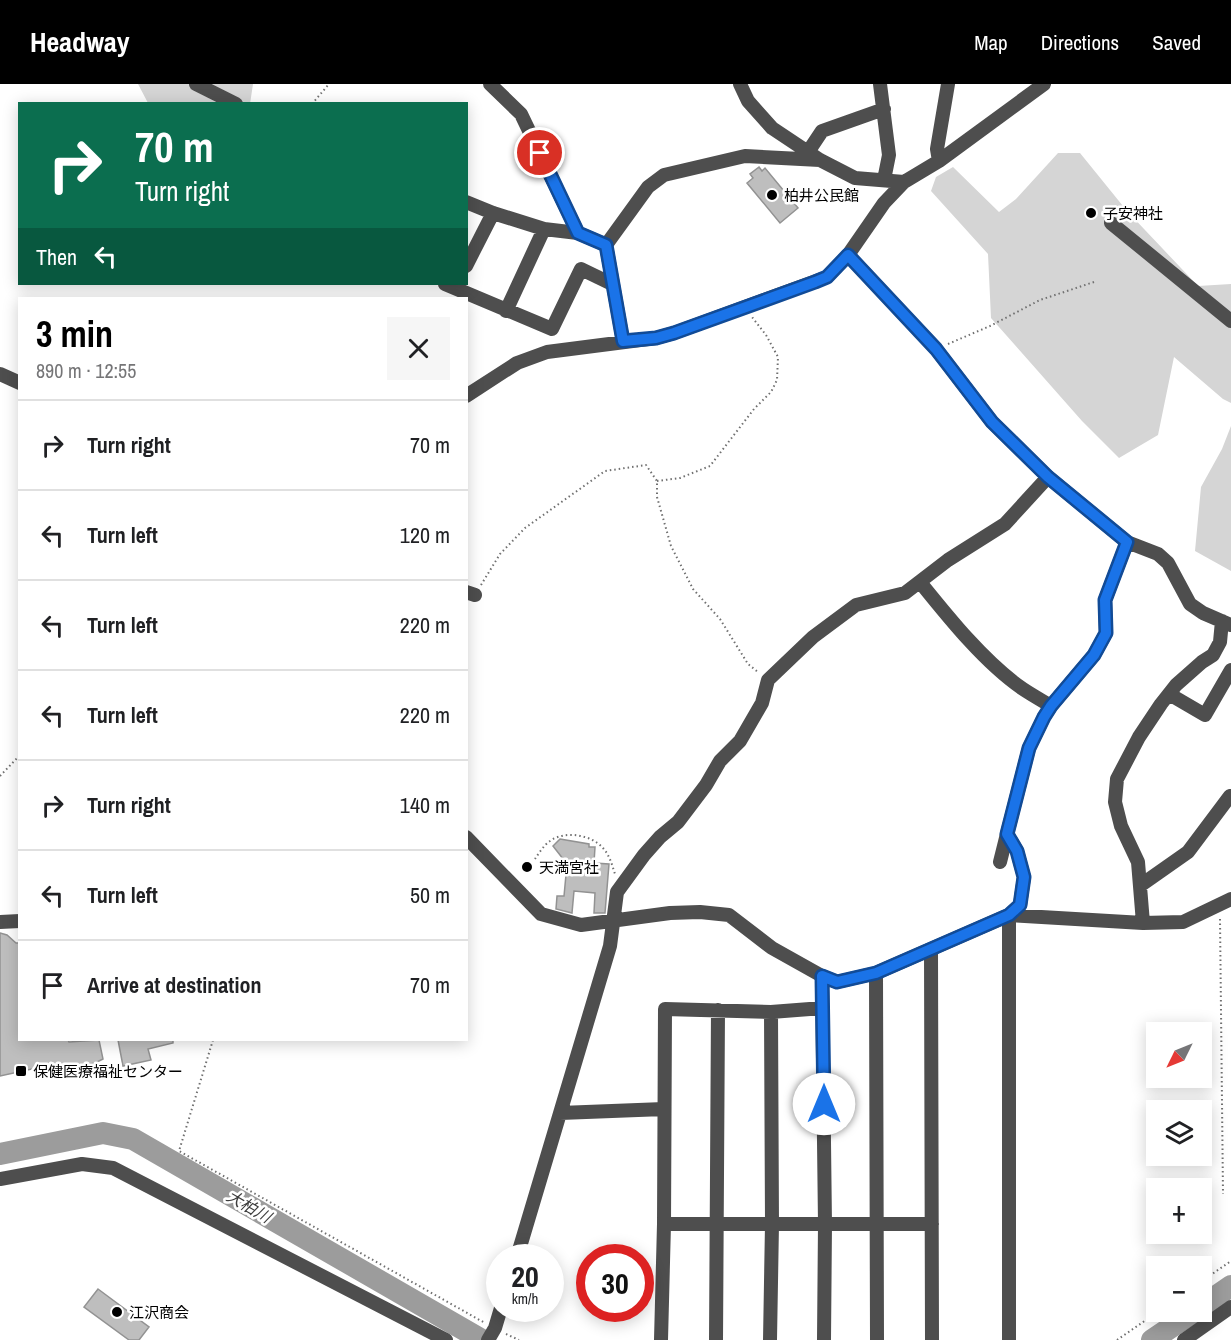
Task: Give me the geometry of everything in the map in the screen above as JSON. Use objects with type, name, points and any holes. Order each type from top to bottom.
[{"type":"street","points":[[196,84],[232,102]]},
{"type":"street","points":[[490,84],[521,114],[578,233]]},
{"type":"street","points":[[740,84],[748,101],[772,128],[820,160],[855,178],[904,182]]},
{"type":"street","points":[[880,84],[889,155],[884,180]]},
{"type":"street","points":[[939,161],[937,149],[948,84]]},
{"type":"street","points":[[468,395],[531,356],[656,338],[827,277],[848,255],[884,203],[904,182],[939,161],[1044,84]]},
{"type":"street","points":[[808,152],[822,131],[884,109]]},
{"type":"street","points":[[623,341],[606,245],[648,187],[664,175],[745,156],[820,160]]},
{"type":"street","points":[[468,203],[544,229],[578,233],[606,245]]},
{"type":"street","points":[[468,262],[493,213]]},
{"type":"street","points":[[1111,223],[1231,321]]},
{"type":"street","points":[[506,311],[544,229]]},
{"type":"street","points":[[848,255],[936,349],[992,422],[1048,477],[1127,542],[1158,554],[1168,563],[1190,604],[1203,613],[1226,623],[1213,655],[1202,662],[1169,694],[1138,737],[1117,779],[1115,802],[1121,826],[1138,862],[1143,923]]},
{"type":"street","points":[[453,285],[506,311],[552,329],[581,269],[612,284]]},
{"type":"street","points":[[0,374],[18,382]]},
{"type":"street","points":[[521,1244],[610,946],[616,892],[644,855],[678,822],[706,785],[720,761],[740,741],[762,703],[768,680],[813,637],[856,605],[905,592],[948,560],[1005,524],[1048,477]]},
{"type":"street","points":[[1000,862],[1029,748],[1051,706],[1094,655],[1106,633],[1105,600],[1127,542]]},
{"type":"street","points":[[920,582],[950,619],[1003,673],[1023,689],[1051,706]]},
{"type":"street","points":[[1169,694],[1204,715],[1231,670]]},
{"type":"street","points":[[1141,885],[1188,852],[1231,797]]},
{"type":"street","points":[[468,839],[541,914],[581,925],[670,913],[700,912],[729,915],[772,948],[837,982],[876,973],[1009,915],[1020,905],[1024,877],[1017,851],[1007,834]]},
{"type":"street","points":[[1009,915],[1143,923],[1183,922],[1226,902]]},
{"type":"street","points":[[1009,915],[1009,1340]]},
{"type":"street","points":[[0,922],[18,921]]},
{"type":"street","points":[[931,950],[932,1340]]},
{"type":"street","points":[[876,973],[877,1340]]},
{"type":"street","points":[[822,976],[824,1008],[824,1340]]},
{"type":"street","points":[[661,1340],[665,1009],[771,1012],[824,1008]]},
{"type":"street","points":[[716,1340],[718,1010]]},
{"type":"street","points":[[771,1012],[771,1340]]},
{"type":"street","points":[[560,1113],[664,1108]]},
{"type":"street","points":[[0,1179],[82,1164],[113,1168],[447,1340]]},
{"type":"street","points":[[664,1224],[932,1224]]},
{"type":"street","points":[[1184,1340],[1231,1307]]},
{"type":"path","points":[[314,102],[329,84]]},
{"type":"path","points":[[936,349],[990,326],[1040,300],[1094,282]]},
{"type":"path","points":[[657,481],[680,478],[710,466],[721,455],[754,409],[771,392],[777,380],[778,357],[766,335],[744,307]]},
{"type":"path","points":[[471,594],[500,554],[525,528],[605,471],[646,465],[657,481],[657,497],[671,546],[693,589],[720,619],[748,664],[768,680]]},
{"type":"path","points":[[0,776],[18,757]]},
{"type":"path","points":[[535,859],[549,841],[562,834],[589,838],[602,846],[610,858],[615,874],[616,892]]},
{"type":"path","points":[[1223,1194],[1226,902]]},
{"type":"path","points":[[213,1041],[178,1151],[491,1334],[519,1340]]},
{"type":"path","points":[[1212,1274],[1231,1261]]},
{"type":"path","points":[[1117,1340],[1146,1320]]},
{"type":"shaded area","points":[[138,84],[253,84],[250,102],[147,102]]},
{"type":"shaded area","points":[[1058,153],[1080,153],[1127,211],[1198,286],[1231,284],[1231,403],[1223,399],[1174,357],[1158,435],[1119,458],[1082,421],[991,318],[988,254],[931,191],[936,177],[953,167],[999,212],[1016,199]]},
{"type":"shaded area","points":[[1231,426],[1231,571],[1195,551],[1201,487],[1222,449]]},
{"type":"building","points":[[759,167],[762,171],[765,168],[798,208],[780,223],[747,183],[753,178],[750,174]]},
{"type":"building","points":[[560,839],[595,847],[594,863],[609,864],[605,913],[594,913],[595,893],[574,891],[572,913],[556,909],[557,896],[564,896],[567,864],[553,846]]},
{"type":"building","points":[[0,933],[18,943],[18,1041],[99,1041],[103,1059],[95,1063],[61,1070],[41,1067],[0,1076]]},
{"type":"building","points":[[118,1041],[173,1041],[173,1043],[148,1049],[151,1060],[123,1066]]},
{"type":"building","points":[[98,1289],[149,1327],[139,1340],[129,1340],[84,1307]]},
{"type":"waterway","name":"大柏川","points":[[0,1154],[103,1133],[133,1139],[482,1340]]},
{"type":"waterway","name":"大柏川","points":[[1212,1299],[1231,1286]]},
{"type":"waterway","name":"大柏川","points":[[1152,1340],[1179,1322]]},
{"type":"place","name":"柏井公民館","points":[[772,195]]},
{"type":"place","name":"子安神社","points":[[1091,213]]},
{"type":"place","name":"天満宮社","points":[[527,867]]},
{"type":"place","name":"保健医療福祉センター","points":[[21,1071]]},
{"type":"place","name":"江沢商会","points":[[117,1312]]},
{"type":"route","points":[[540,153],[578,233],[606,245],[623,341],[656,338],[674,333],[815,282],[827,277],[848,255],[936,349],[992,422],[1048,477],[1127,542],[1105,600],[1106,633],[1094,655],[1051,706],[1029,748],[1007,834],[1017,851],[1024,877],[1020,905],[1009,915],[876,973],[837,982],[822,976],[824,1104]]}]
